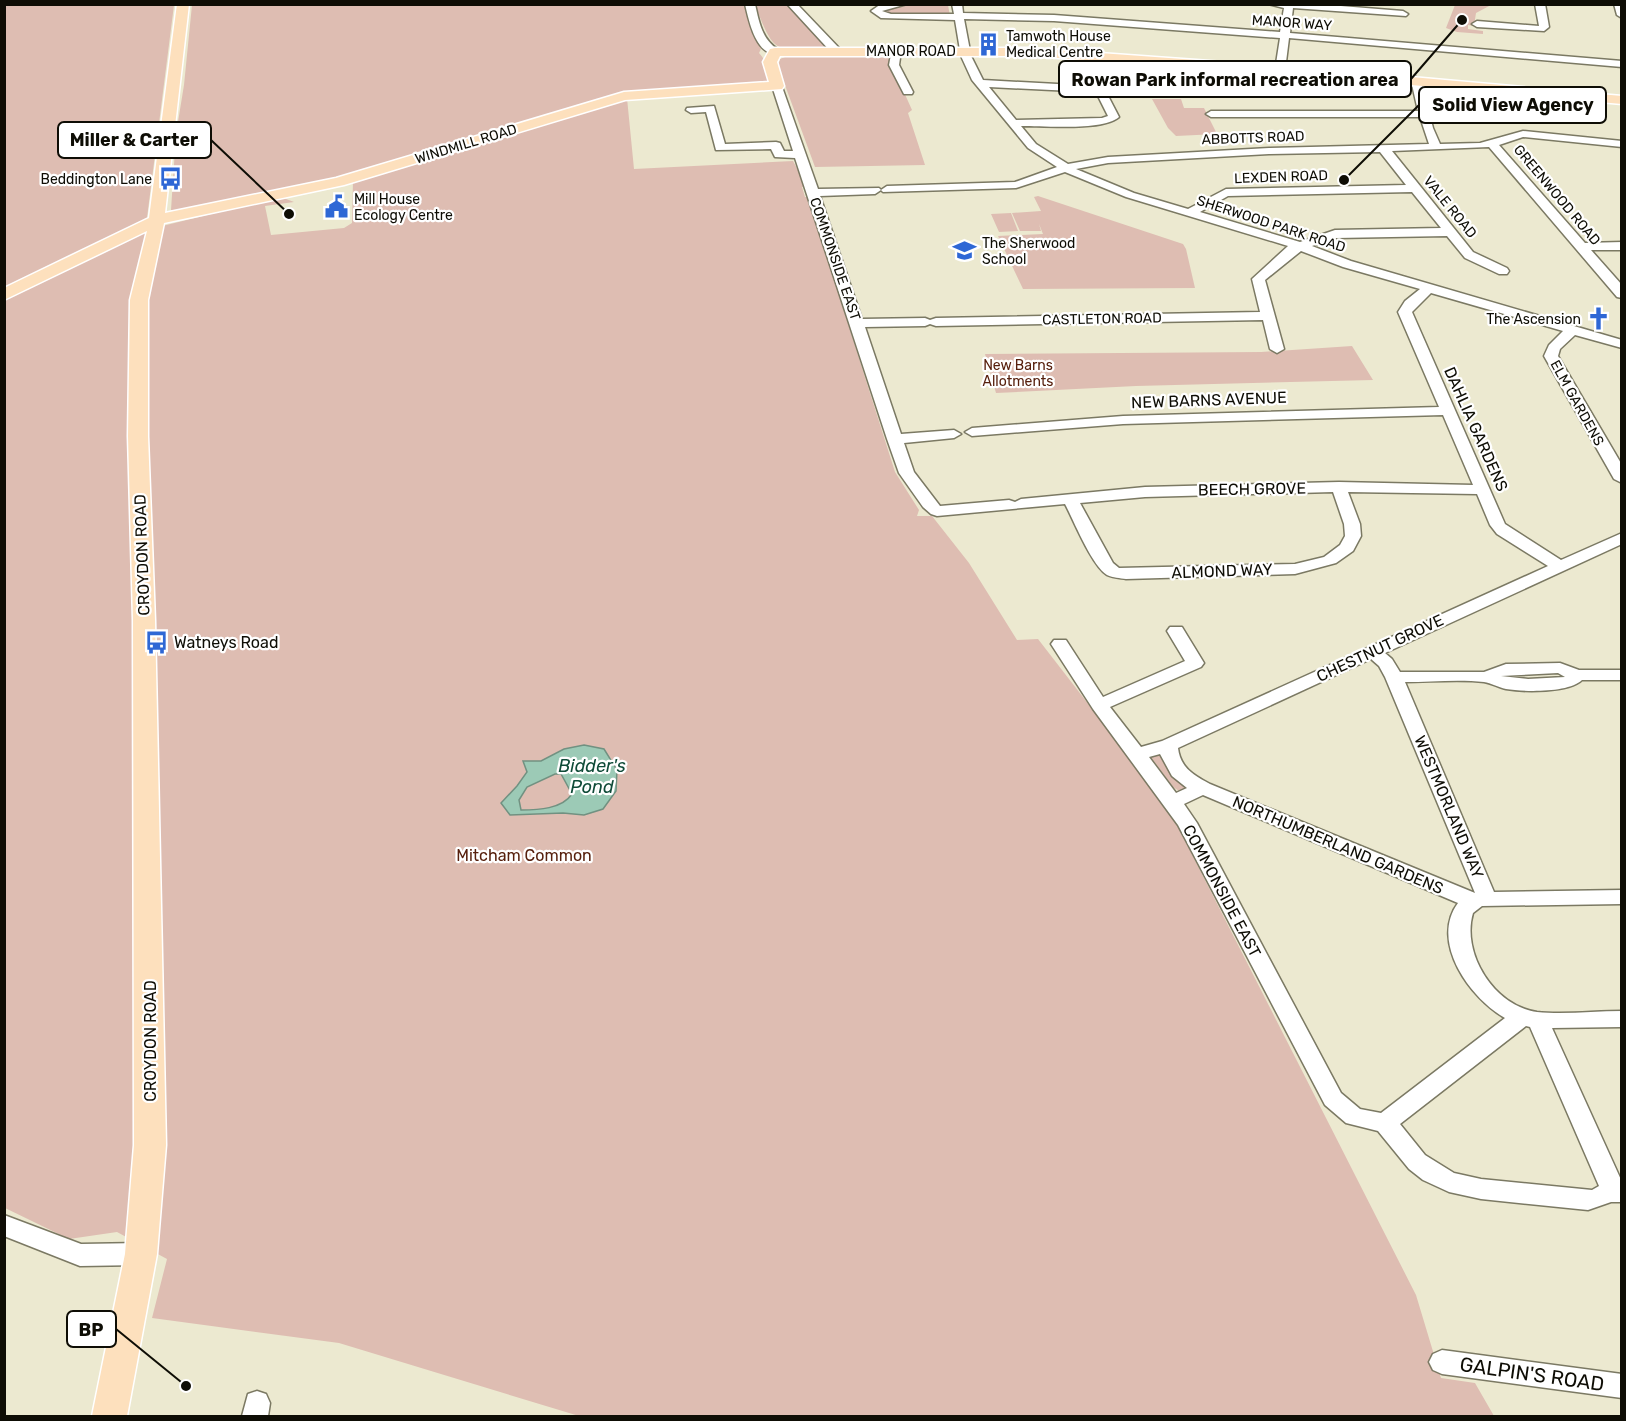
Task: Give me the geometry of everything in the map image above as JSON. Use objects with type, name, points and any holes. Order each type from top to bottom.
[{"type":"main road","name":"CROYDON ROAD","points":[[109,1416],[141,1254],[150,1145],[144,620],[138,436],[139,300],[157,220],[183,4]]},
{"type":"main road","name":"MANOR ROAD","points":[[776,52],[1037,52],[1416,81],[1622,100]]},
{"type":"main road","name":"COMMONSIDE EAST","points":[[776,52],[770,62],[777,86]]},
{"type":"main road","name":"WINDMILL ROAD","points":[[157,220],[339,182],[620,97],[777,86]]},
{"type":"main road","points":[[4,295],[157,220]]},
{"type":"street","points":[[750,4],[762,42],[767,48],[776,52]]},
{"type":"street","points":[[791,4],[836,51]]},
{"type":"street","name":"MANOR WAY","points":[[903,4],[882,7],[876,11],[881,15],[899,17],[1043,18],[1622,64]]},
{"type":"street","name":"SHERWOOD PARK ROAD","points":[[957,4],[970,67],[1032,146],[1065,168],[1106,187],[1300,246],[1337,261],[1622,344]]},
{"type":"street","points":[[1272,4],[1373,8],[1403,14]]},
{"type":"street","points":[[1477,24],[1538,29],[1544,27],[1540,4]]},
{"type":"street","points":[[1619,4],[1622,15]]},
{"type":"street","points":[[1280,70],[1289,6]]},
{"type":"street","points":[[896,51],[894,65],[908,92]]},
{"type":"street","points":[[1416,81],[1424,114],[1436,147]]},
{"type":"street","points":[[981,83],[1096,89],[1114,117],[1107,121],[1012,123]]},
{"type":"street","name":"COMMONSIDE EAST","points":[[777,86],[894,439],[907,473],[932,508],[937,511]]},
{"type":"street","points":[[691,110],[710,108],[720,148],[776,145],[779,155],[799,154]]},
{"type":"street","points":[[1211,114],[1424,114]]},
{"type":"street","name":"ABBOTTS ROAD","points":[[813,193],[1016,185],[1065,168],[1108,160],[1269,151],[1492,144],[1507,136],[1523,134],[1622,144]]},
{"type":"street","name":"GREENWOOD ROAD","points":[[1492,144],[1622,294]]},
{"type":"street","name":"VALE ROAD","points":[[1383,148],[1469,255],[1503,271]]},
{"type":"street","name":"LEXDEN ROAD","points":[[1189,213],[1226,193],[1415,188]]},
{"type":"street","points":[[1277,349],[1258,276],[1300,246],[1340,233],[1449,232]]},
{"type":"street","points":[[1581,247],[1622,246]]},
{"type":"street","name":"DAHLIA GARDENS","points":[[1429,288],[1410,304],[1405,312],[1483,490],[1503,531],[1559,566]]},
{"type":"street","name":"CASTLETON ROAD","points":[[857,323],[1268,316]]},
{"type":"street","name":"ELM GARDENS","points":[[1573,329],[1553,350],[1551,356],[1622,479]]},
{"type":"street","name":"NEW BARNS AVENUE","points":[[972,432],[1113,420],[1448,411]]},
{"type":"street","points":[[894,439],[954,434]]},
{"type":"street","name":"BEECH GROVE","points":[[937,511],[1128,493],[1339,487],[1483,490]]},
{"type":"street","name":"ALMOND WAY","points":[[1070,499],[1106,566],[1114,572],[1126,574],[1295,569],[1314,566],[1337,557],[1351,543],[1352,524],[1339,487]]},
{"type":"street","name":"CHESTNUT GROVE","points":[[1138,754],[1169,746],[1622,538]]},
{"type":"street","points":[[1099,705],[1195,663],[1176,631]]},
{"type":"street","name":"COMMONSIDE EAST","points":[[1060,644],[1099,705],[1138,754],[1187,823],[1328,1092],[1338,1106],[1353,1117],[1385,1123]]},
{"type":"street","name":"WESTMORLAND WAY","points":[[1373,652],[1386,663],[1394,677],[1480,899],[1464,909],[1459,929],[1461,947],[1466,961],[1488,993],[1505,1007],[1530,1019]]},
{"type":"street","points":[[1394,677],[1489,677],[1509,684],[1570,682],[1577,675],[1621,676]]},
{"type":"street","name":"NORTHUMBERLAND GARDENS","points":[[1169,746],[1169,754],[1176,770],[1203,788],[1480,899]]},
{"type":"street","points":[[1173,802],[1203,788]]},
{"type":"street","points":[[1480,899],[1622,897]]},
{"type":"street","points":[[1530,1019],[1617,1191],[1604,1193],[1596,1199],[1588,1200],[1481,1189],[1455,1184],[1424,1168],[1385,1123],[1530,1019],[1622,1019]]},
{"type":"street","points":[[4,1224],[80,1255],[141,1254]]},
{"type":"street","name":"GALPIN'S ROAD","points":[[1442,1362],[1622,1386]]},
{"type":"green space","points":[[4,5],[174,5],[147,218],[4,290]]},
{"type":"green space","points":[[192,5],[744,5],[761,49],[759,53],[768,68],[770,83],[648,92],[334,182],[177,211],[171,210],[176,134],[184,85]]},
{"type":"green space","points":[[755,5],[788,5],[829,48],[787,49],[779,47],[768,34]]},
{"type":"green space","points":[[910,5],[948,5],[950,16],[888,15],[879,11]]},
{"type":"green space","points":[[1455,5],[1491,5],[1476,13],[1474,26],[1468,25],[1468,29],[1483,31],[1483,34],[1457,32],[1446,28]]},
{"type":"green space","points":[[892,54],[890,61],[912,110],[908,113],[925,165],[815,167],[778,66],[780,59],[790,55]]},
{"type":"green space","name":"Mitcham Common","points":[[627,98],[634,169],[793,161],[807,187],[802,187],[805,197],[808,197],[895,472],[919,510],[917,516],[932,516],[969,563],[1017,640],[1038,639],[1141,772],[1174,819],[1416,1295],[1441,1378],[1475,1383],[1494,1416],[579,1416],[339,1343],[152,1318],[167,1259],[117,1232],[69,1239],[5,1208],[5,299],[146,230],[281,197],[294,202],[265,206],[271,235],[344,228],[352,223],[353,181]]},
{"type":"green space","points":[[1152,99],[1181,99],[1184,108],[1204,108],[1217,134],[1176,136],[1168,128]]},
{"type":"green space","points":[[1038,196],[1183,244],[1195,288],[1023,289],[998,236],[1043,234],[1039,224],[1041,231],[1020,231],[1012,213],[1041,211],[1034,197]]},
{"type":"green space","points":[[1011,213],[1018,231],[999,232],[991,214]]},
{"type":"green space","name":"New Barns Allotments","points":[[1352,346],[1373,380],[1136,386],[996,393],[985,354],[1261,352]]},
{"type":"green space","points":[[1160,753],[1188,789],[1182,793],[1173,787],[1150,756]]},
{"type":"water","name":"Bidder's Pond","points":[[584,745],[604,749],[617,770],[616,791],[603,809],[584,815],[563,813],[510,815],[501,803],[527,772],[523,761],[541,761],[564,749]],"holes":[[[555,774],[561,774],[572,794],[568,799],[549,808],[521,810],[519,800],[527,787]]]},
{"type":"place","name":"Rowan Park informal recreation area","points":[[1462,20]]},
{"type":"place","name":"Tamwoth House Medical Centre","points":[[988,44]]},
{"type":"place","name":"Beddington Lane","points":[[170,179]]},
{"type":"place","name":"Solid View Agency","points":[[1344,180]]},
{"type":"place","name":"Mill House Ecology Centre","points":[[336,207]]},
{"type":"place","name":"Miller & Carter","points":[[289,214]]},
{"type":"place","name":"The Sherwood School","points":[[964,251]]},
{"type":"place","name":"The Ascension","points":[[1599,319]]},
{"type":"place","name":"Watneys Road","points":[[156,642]]},
{"type":"place","name":"BP","points":[[186,1386]]}]
